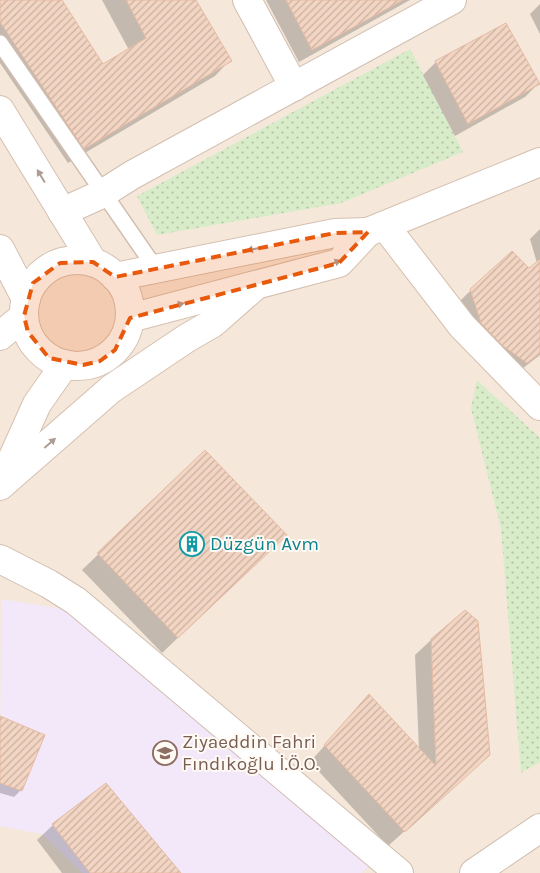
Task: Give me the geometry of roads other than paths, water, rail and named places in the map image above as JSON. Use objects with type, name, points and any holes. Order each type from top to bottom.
[{"type":"street","points":[[247,0],[294,87]]},
{"type":"street","points":[[62,212],[102,194],[132,175],[452,0]]},
{"type":"street","points":[[0,110],[62,212],[104,270],[122,284],[129,300],[130,318],[125,336],[115,350],[100,361],[82,366],[65,364],[49,358],[36,346],[28,332],[25,307],[0,249]]},
{"type":"street","points":[[0,336],[25,307],[33,283],[45,271],[60,263],[77,260],[104,270],[156,269],[335,233],[377,229],[540,162]]},
{"type":"street","points":[[130,318],[339,263],[377,229]]},
{"type":"street","points":[[377,229],[462,326],[540,406]]},
{"type":"street","points":[[0,486],[111,389],[186,338],[213,323],[259,283]]},
{"type":"street","points":[[0,486],[37,404],[65,364]]},
{"type":"street","points":[[0,559],[76,600],[398,873]]},
{"type":"street","points":[[474,873],[540,828]]},
{"type":"lane","points":[[0,43],[102,194],[156,269]]},
{"type":"place","name":"Düzgün Avm","points":[[192,544]]},
{"type":"place","name":"Ziyaeddin Fahri Fındıkoğlu İ.Ö.O.","points":[[165,753]]}]
